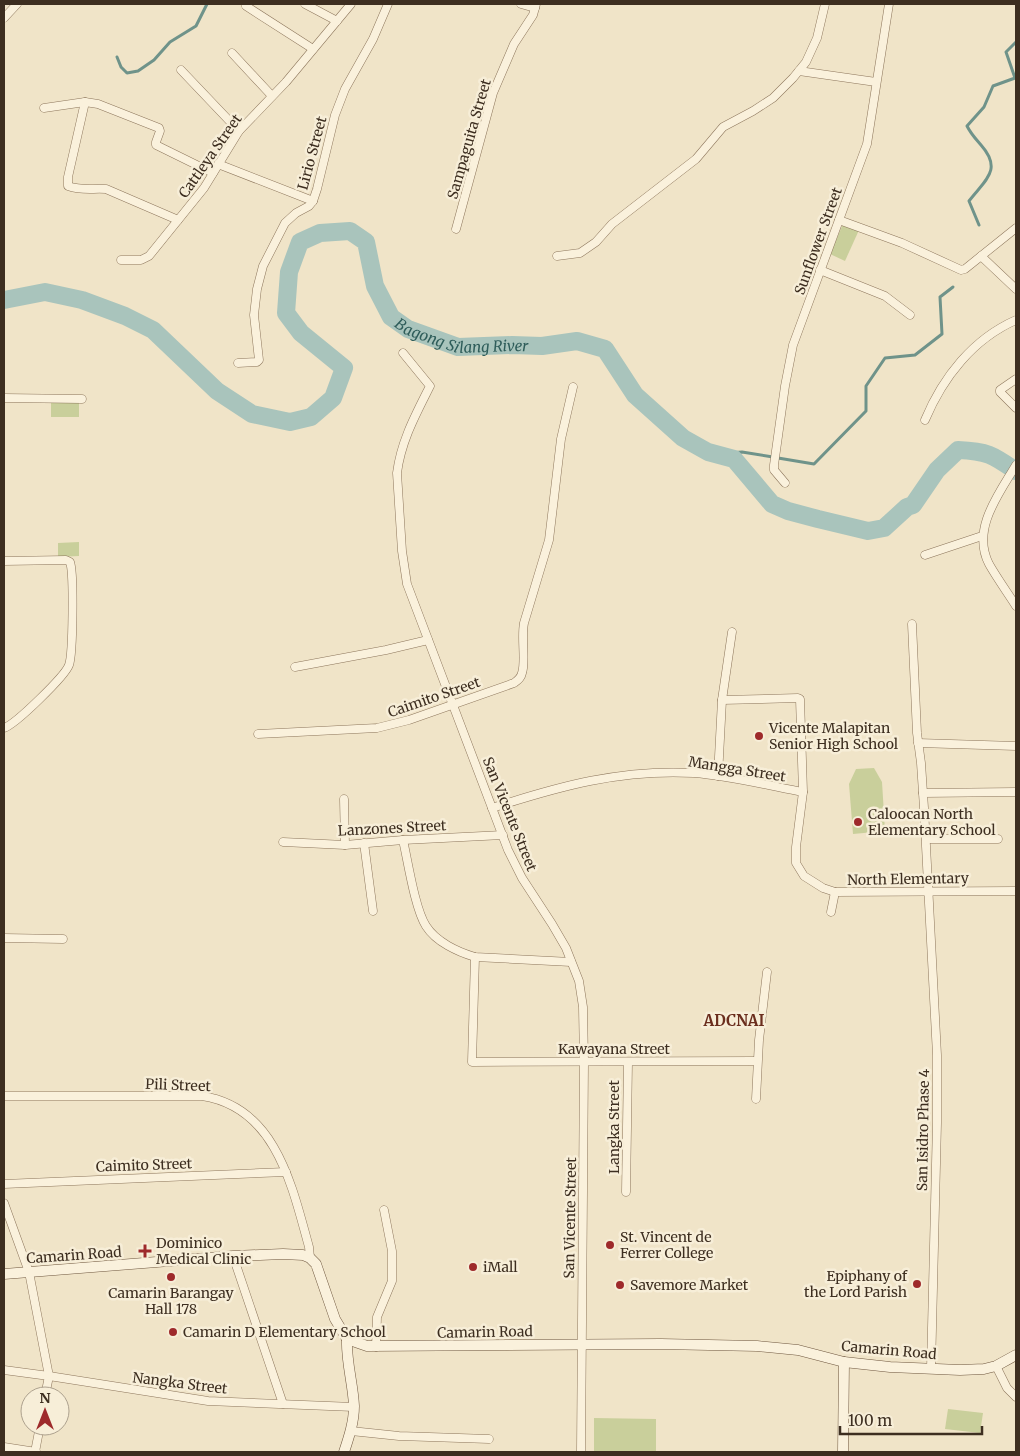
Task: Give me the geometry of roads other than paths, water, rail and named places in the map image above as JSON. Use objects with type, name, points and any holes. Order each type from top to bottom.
[{"type":"main road","name":"Camarin Road","points":[[4,1274],[233,1256],[294,1254],[310,1258]]},
{"type":"main road","points":[[310,1258],[320,1272],[335,1319],[347,1339],[346,1351],[354,1407],[351,1431],[344,1452]]},
{"type":"main road","name":"Camarin Road","points":[[347,1339],[367,1346],[581,1345],[775,1347],[798,1350],[844,1362],[890,1367],[972,1370],[996,1366],[1016,1355]]},
{"type":"main road","points":[[843,1452],[844,1362]]},
{"type":"street","points":[[4,18],[17,4]]},
{"type":"street","points":[[304,4],[337,22]]},
{"type":"street","name":"Cattleya Street","points":[[121,260],[141,260],[149,256],[204,188],[239,132],[337,22],[350,4]]},
{"type":"street","name":"Lirio Street","points":[[238,363],[258,361],[254,315],[257,289],[263,266],[286,223],[296,213],[309,206],[312,201],[317,189],[335,115],[345,89],[373,38],[388,4]]},
{"type":"street","points":[[520,4],[535,6]]},
{"type":"street","points":[[557,256],[580,253],[596,242],[612,224],[696,159],[723,127],[766,103],[799,71],[815,44],[825,4]]},
{"type":"street","name":"Sunflower Street","points":[[785,484],[774,470],[774,465],[793,345],[867,144],[889,4]]},
{"type":"street","points":[[246,6],[313,49]]},
{"type":"street","name":"Sampaguita Street","points":[[456,229],[493,93],[514,44],[533,15],[535,6]]},
{"type":"street","points":[[232,53],[272,96]]},
{"type":"street","points":[[181,70],[239,132]]},
{"type":"street","points":[[799,71],[876,82]]},
{"type":"street","points":[[85,102],[68,177],[68,186],[84,190],[106,189],[178,220]]},
{"type":"street","points":[[44,108],[85,102],[102,105],[159,128],[160,132],[156,145],[213,172]]},
{"type":"street","points":[[218,164],[312,201]]},
{"type":"street","points":[[839,220],[902,243],[961,270],[965,269],[1016,228]]},
{"type":"street","points":[[981,256],[1016,289]]},
{"type":"street","points":[[820,270],[885,296],[910,315]]},
{"type":"street","points":[[925,420],[944,384],[969,352],[982,339],[1005,324],[1016,320]]},
{"type":"street","name":"San Vicente Street","points":[[403,353],[430,386],[410,426],[402,449],[398,473],[404,567],[407,584],[503,835],[522,878],[552,924],[571,962],[582,1000],[584,1062],[581,1452]]},
{"type":"street","points":[[1016,379],[1000,390],[1000,392],[1016,408]]},
{"type":"street","name":"Caimito Street","points":[[258,734],[378,728],[454,705],[514,683],[520,678],[523,672],[522,635],[524,623],[549,540],[561,439],[573,387]]},
{"type":"street","points":[[4,398],[82,399]]},
{"type":"street","points":[[1016,465],[990,512],[982,536],[988,562],[1016,606]]},
{"type":"street","points":[[924,555],[982,536]]},
{"type":"street","points":[[4,561],[66,560],[70,562],[72,652],[68,667],[16,720],[4,728]]},
{"type":"street","name":"San Isidro Phase 4","points":[[912,624],[918,743],[926,839],[936,1055],[937,1114],[931,1369]]},
{"type":"street","points":[[718,776],[722,700],[732,632]]},
{"type":"street","points":[[295,667],[428,640]]},
{"type":"street","name":"North Elementary","points":[[722,700],[800,699],[803,792],[796,847],[796,863],[804,876],[812,882],[836,892],[1016,891]]},
{"type":"street","points":[[918,743],[1016,746]]},
{"type":"street","name":"Mangga Street","points":[[492,808],[595,779],[673,773],[718,776],[803,792]]},
{"type":"street","points":[[923,793],[1016,792]]},
{"type":"street","points":[[344,799],[345,845]]},
{"type":"street","name":"Lanzones Street","points":[[283,842],[345,845],[503,835]]},
{"type":"street","points":[[926,839],[998,839]]},
{"type":"street","points":[[403,840],[420,912],[427,927],[439,939],[460,952],[475,957],[571,962]]},
{"type":"street","points":[[364,843],[373,911]]},
{"type":"street","points":[[832,912],[836,892]]},
{"type":"street","points":[[4,938],[63,939]]},
{"type":"street","name":"Kawayana Street","points":[[475,957],[472,1062],[757,1061]]},
{"type":"street","points":[[756,1099],[757,1061],[767,972]]},
{"type":"street","name":"Langka Street","points":[[626,1192],[628,1062]]},
{"type":"street","name":"Pili Street","points":[[4,1096],[202,1096],[217,1098],[239,1109],[257,1124],[270,1140],[286,1172],[307,1239],[310,1258]]},
{"type":"street","name":"Caimito Street","points":[[4,1184],[286,1172]]},
{"type":"street","points":[[4,1203],[28,1272],[49,1376],[47,1386]]},
{"type":"street","points":[[376,1346],[377,1317],[392,1281],[392,1251],[384,1210]]},
{"type":"street","points":[[233,1256],[284,1404]]},
{"type":"street","points":[[996,1366],[1007,1388],[1016,1397]]},
{"type":"street","name":"Nangka Street","points":[[4,1370],[208,1401],[354,1407]]},
{"type":"street","points":[[351,1431],[399,1436],[489,1439]]},
{"type":"street","points":[[4,1447],[36,1452],[38,1436]]},
{"type":"waterway","points":[[117,57],[121,67],[127,73],[138,71],[154,60],[170,42],[196,26],[207,4]]},
{"type":"waterway","points":[[979,225],[969,201],[986,181],[991,168],[991,161],[967,126],[984,107],[993,86],[1015,78],[1006,52],[1016,42]]},
{"type":"waterway","name":"Bagong Silang River","points":[[4,300],[45,292],[82,300],[125,316],[153,330],[217,391],[252,414],[290,422],[311,417],[333,398],[344,368],[301,333],[286,313],[289,272],[300,242],[320,233],[350,231],[366,242],[375,286],[391,317],[408,329],[458,347],[542,346],[577,341],[605,349],[635,395],[683,438],[708,452],[734,459],[772,504],[788,511],[868,531],[884,528],[907,507],[913,505],[937,470],[958,450],[976,451],[989,455],[1016,471]]},
{"type":"waterway","points":[[778,458],[814,464],[866,411],[866,386],[885,358],[915,355],[942,334],[940,297],[953,287]]},
{"type":"waterway","points":[[716,454],[742,452],[773,457]]},
{"type":"place","name":"Vicente Malapitan Senior High School","points":[[759,736]]},
{"type":"place","name":"Caloocan North Elementary School","points":[[858,822]]},
{"type":"place","name":"St. Vincent de Ferrer College","points":[[610,1245]]},
{"type":"place","name":"Dominico Medical Clinic","points":[[145,1251]]},
{"type":"place","name":"iMall","points":[[473,1267]]},
{"type":"place","name":"Camarin Barangay Hall 178","points":[[171,1277]]},
{"type":"place","name":"Epiphany of the Lord Parish","points":[[917,1284]]},
{"type":"place","name":"Savemore Market","points":[[620,1285]]},
{"type":"place","name":"Camarin D Elementary School","points":[[173,1332]]},
{"type":"district","name":"ADCNAI","points":[[734,1020]]}]
